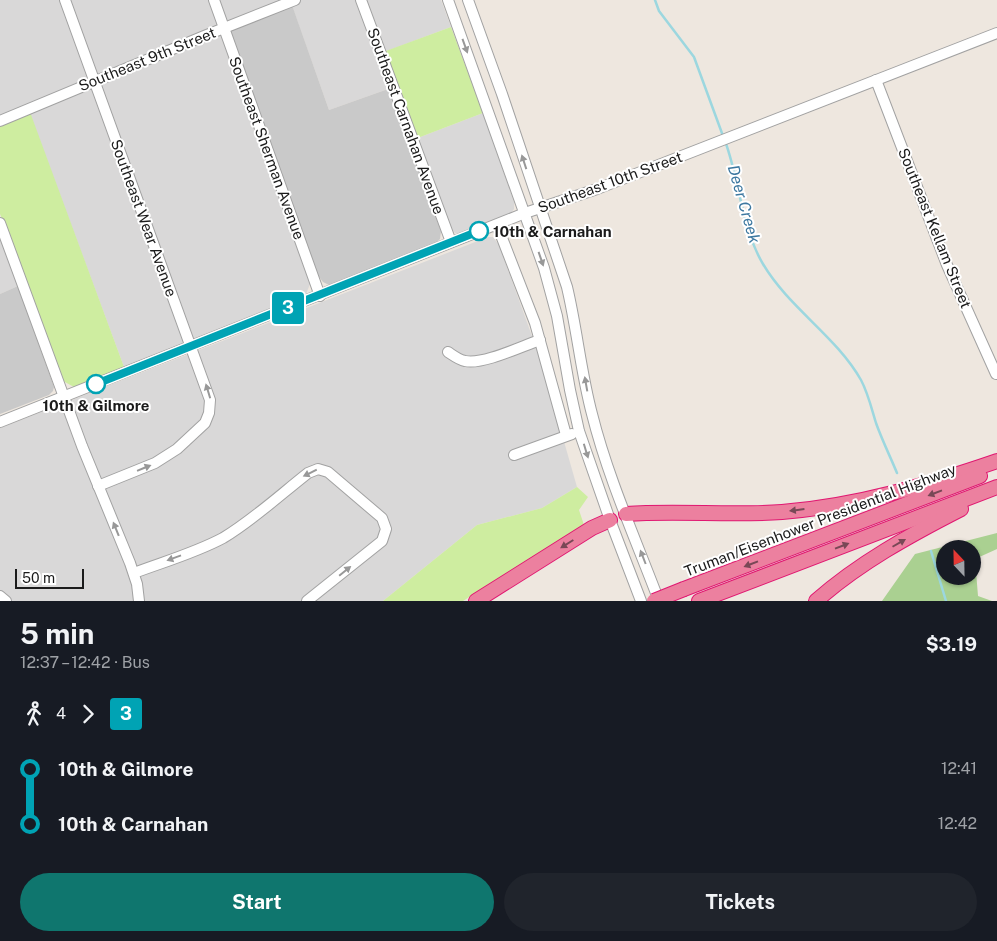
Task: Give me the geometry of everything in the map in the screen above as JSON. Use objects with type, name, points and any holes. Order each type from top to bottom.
[{"type":"highway","points":[[626,514],[669,512],[758,513],[822,507],[885,496],[997,460]]},
{"type":"highway","name":"Truman/Eisenhower Presidential Highway","points":[[654,601],[997,470]]},
{"type":"highway","points":[[699,601],[997,487]]},
{"type":"highway","points":[[816,601],[842,580],[887,549],[997,492]]},
{"type":"highway","points":[[476,601],[592,528],[610,520]]},
{"type":"street","name":"Southeast Wear Avenue","points":[[66,0],[210,400],[209,413],[205,423],[177,449],[165,458],[98,486]]},
{"type":"street","name":"Southeast Sherman Avenue","points":[[214,0],[320,296]]},
{"type":"street","name":"Southeast 9th Street","points":[[0,120],[295,0]]},
{"type":"street","name":"Southeast Carnahan Avenue","points":[[360,0],[451,242]]},
{"type":"street","points":[[448,0],[552,293],[579,431],[640,601]]},
{"type":"street","points":[[468,0],[567,287],[573,310],[586,389],[596,430],[659,601]]},
{"type":"street","name":"Southeast 10th Street","points":[[0,422],[525,213],[597,189],[997,33]]},
{"type":"street","name":"Southeast Kellam Street","points":[[876,80],[947,265],[996,374]]},
{"type":"street","points":[[0,223],[63,396],[134,573],[139,601]]},
{"type":"street","points":[[497,225],[540,340],[566,435]]},
{"type":"street","points":[[448,352],[466,361],[479,361],[540,340]]},
{"type":"street","points":[[514,455],[579,431]]},
{"type":"street","points":[[134,573],[201,548],[223,537],[239,527],[308,473],[321,470],[328,472],[382,518],[386,529],[382,541],[307,601]]},
{"type":"street","points":[[610,520],[626,514]]},
{"type":"street","points":[[0,596],[6,601]]},
{"type":"shaded area","points":[[0,0],[286,0],[218,27],[309,277],[310,284],[306,294],[124,367],[27,106],[0,117]]},
{"type":"shaded area","points":[[290,0],[441,0],[451,27],[376,55],[388,89],[329,110]]},
{"type":"shaded area","points":[[292,5],[329,110],[388,89],[441,231],[440,239],[435,244],[329,285],[323,282],[316,273],[229,29]]},
{"type":"shaded area","points":[[483,113],[514,202],[514,209],[511,213],[459,234],[449,227],[415,139]]},
{"type":"shaded area","points":[[0,237],[18,286],[0,294]]},
{"type":"shaded area","points":[[488,237],[493,237],[499,245],[541,361],[577,487],[542,508],[477,525],[383,601],[0,601],[0,428]]},
{"type":"shaded area","points":[[18,286],[54,387],[49,395],[0,414],[0,294]]},
{"type":"green space","points":[[451,27],[483,113],[415,139],[383,52]]},
{"type":"green space","points":[[30,112],[124,367],[74,387],[63,381],[59,375],[0,214],[0,124]]},
{"type":"green space","points":[[577,487],[588,497],[579,510],[584,525],[463,601],[383,601],[477,525],[542,508]]},
{"type":"green space","points":[[997,533],[997,549],[981,556],[981,540],[970,540]]},
{"type":"green space","points":[[936,549],[936,585],[977,585],[978,596],[992,601],[882,601],[915,554]]},
{"type":"waterway","name":"Deer Creek","points":[[655,0],[659,11],[694,57],[723,136]]},
{"type":"waterway","name":"Deer Creek","points":[[725,141],[745,219],[763,264],[786,294],[851,364],[868,396],[878,429],[897,473]]},
{"type":"waterway","name":"Deer Creek","points":[[931,551],[946,601]]},
{"type":"bus line","name":"3","points":[[96,384],[479,231]]},
{"type":"place","name":"10th & Carnahan","points":[[479,231]]},
{"type":"place","name":"10th & Gilmore","points":[[96,384]]}]
